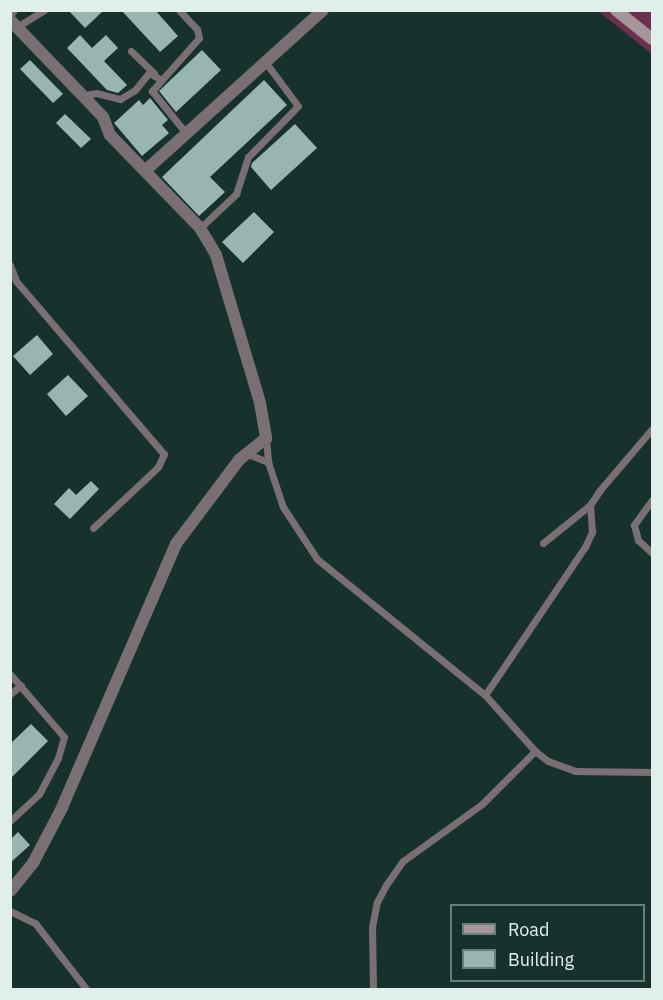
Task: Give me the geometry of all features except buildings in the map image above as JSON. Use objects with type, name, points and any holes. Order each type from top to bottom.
[{"type":"street","points":[[146,170],[322,10]]},
{"type":"street","points":[[616,10],[652,39]]},
{"type":"street","points":[[10,891],[33,863],[62,808],[176,544],[200,508],[238,460],[266,438],[260,403],[216,255],[200,228],[110,135],[104,117],[13,16]]},
{"type":"lane","points":[[13,16],[44,10]]},
{"type":"lane","points":[[179,10],[197,29],[199,38],[160,79],[153,96],[186,133]]},
{"type":"lane","points":[[131,51],[160,79]]},
{"type":"lane","points":[[200,228],[236,194],[248,157],[298,106],[266,63]]},
{"type":"lane","points":[[85,95],[96,93],[120,99],[135,90],[144,75],[154,73]]},
{"type":"lane","points":[[10,265],[16,281],[164,454],[158,467],[93,528]]},
{"type":"lane","points":[[543,543],[590,505],[652,429]]},
{"type":"lane","points":[[266,438],[268,462],[283,507],[318,559],[485,695],[535,751],[548,761],[575,771],[652,772]]},
{"type":"lane","points":[[248,454],[268,462]]},
{"type":"lane","points":[[652,500],[634,530],[638,540],[652,553]]},
{"type":"lane","points":[[485,695],[585,547],[592,532],[590,505]]},
{"type":"lane","points":[[10,674],[60,728],[63,746],[39,794],[10,821]]},
{"type":"lane","points":[[10,694],[21,685]]},
{"type":"lane","points":[[374,990],[372,927],[377,902],[386,885],[403,861],[482,804],[535,751]]},
{"type":"lane","points":[[10,902],[12,911],[35,923],[87,990]]},
{"type":"shaded area","points":[[598,11],[652,11],[652,54]]}]
